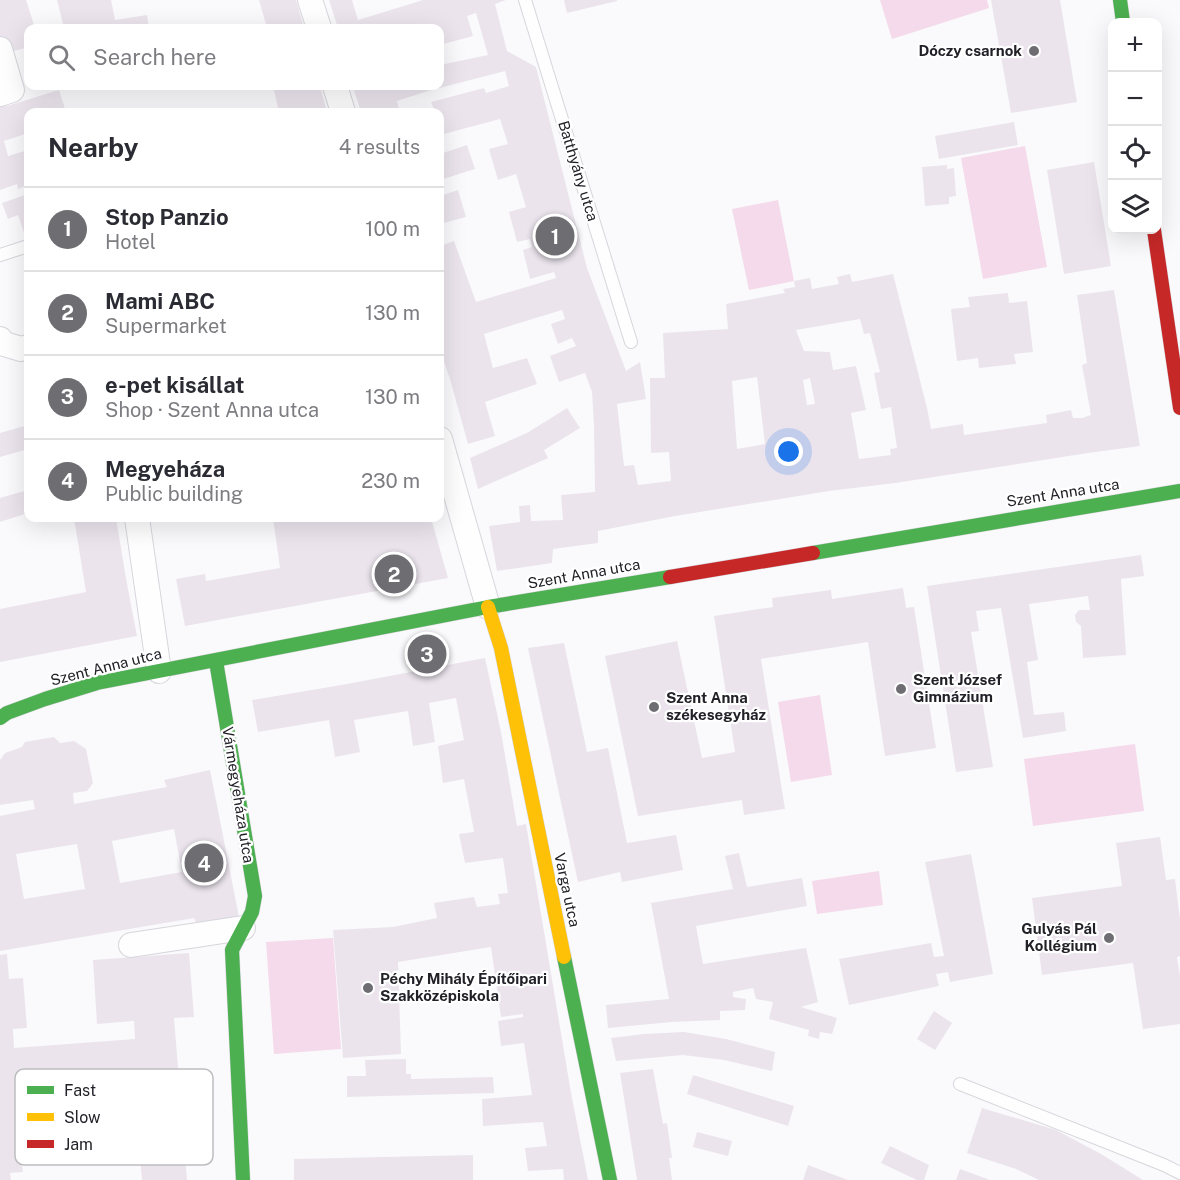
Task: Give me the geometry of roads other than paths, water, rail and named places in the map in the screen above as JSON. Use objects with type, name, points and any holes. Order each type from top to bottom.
[{"type":"street","points":[[310,0],[318,24]]},
{"type":"street","points":[[1120,0],[1123,18]]},
{"type":"street","points":[[0,49],[12,90],[0,94]]},
{"type":"street","points":[[337,90],[343,108]]},
{"type":"street","points":[[1155,234],[1180,408]]},
{"type":"street","points":[[0,339],[1,343],[24,348]]},
{"type":"street","points":[[444,454],[488,607]]},
{"type":"street","name":"Szent Anna utca","points":[[2,715],[97,683],[488,607],[1180,491]]},
{"type":"street","points":[[138,522],[159,671]]},
{"type":"street","name":"Varga utca","points":[[488,607],[501,648],[610,1180]]},
{"type":"street","name":"Vármegyeháza utca","points":[[216,661],[255,896],[252,912],[232,950],[243,1180]]},
{"type":"street","points":[[131,945],[243,928]]},
{"type":"lane","name":"Batthyány utca","points":[[525,0],[631,342]]},
{"type":"lane","points":[[0,255],[24,247]]},
{"type":"lane","points":[[960,1084],[1180,1173]]},
{"type":"place","name":"Dóczy csarnok","points":[[1034,51]]},
{"type":"place","name":"Stop Panzio","points":[[555,236]]},
{"type":"place","name":"Mami ABC","points":[[394,574]]},
{"type":"place","name":"e-pet kisállat","points":[[427,654]]},
{"type":"place","name":"Szent József Gimnázium","points":[[901,689]]},
{"type":"place","name":"Szent Anna székesegyház","points":[[654,707]]},
{"type":"place","name":"Megyeháza","points":[[204,863]]},
{"type":"place","name":"Gulyás Pál Kollégium","points":[[1109,938]]},
{"type":"place","name":"Péchy Mihály Építőipari Szakközépiskola","points":[[368,988]]}]
